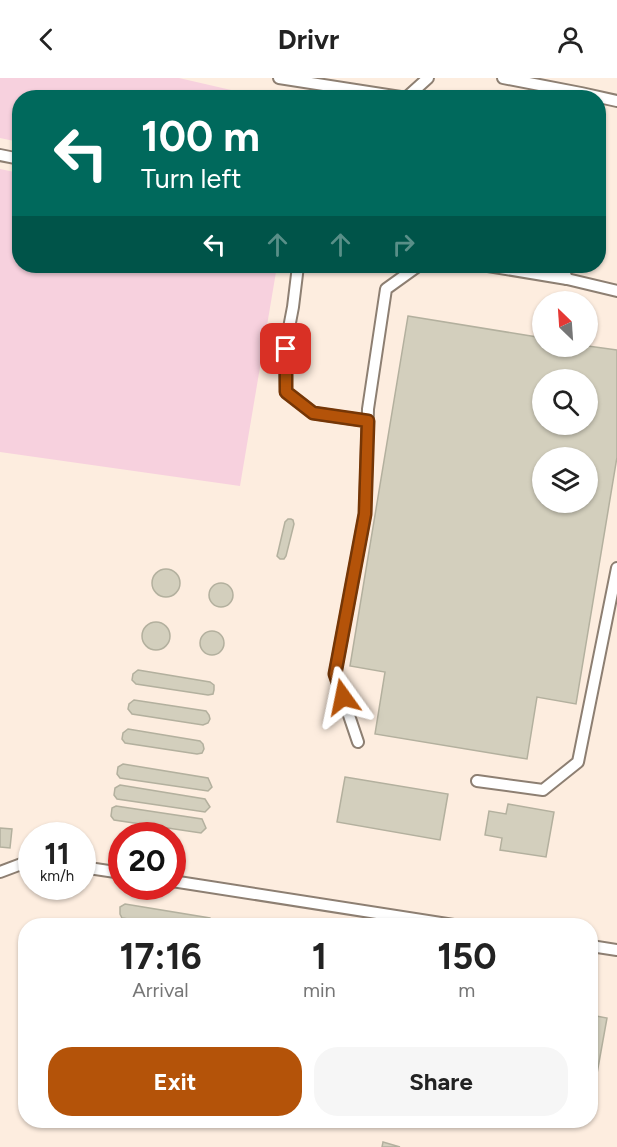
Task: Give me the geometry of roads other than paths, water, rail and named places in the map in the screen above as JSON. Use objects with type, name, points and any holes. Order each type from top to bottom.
[{"type":"lane","points":[[279,78],[333,90]]},
{"type":"lane","points":[[415,90],[428,78]]},
{"type":"lane","points":[[503,78],[565,90]]},
{"type":"lane","points":[[297,273],[288,333],[285,366],[286,392],[313,413],[368,421]]},
{"type":"lane","points":[[357,742],[335,674],[365,514],[368,409],[386,289],[408,273]]},
{"type":"lane","points":[[531,273],[617,291]]},
{"type":"lane","points":[[565,273],[567,279]]},
{"type":"lane","points":[[477,781],[543,790],[578,762],[617,568]]},
{"type":"lane","points":[[0,872],[18,865]]},
{"type":"lane","points":[[186,883],[409,918]]},
{"type":"lane","points":[[598,947],[617,950]]}]
